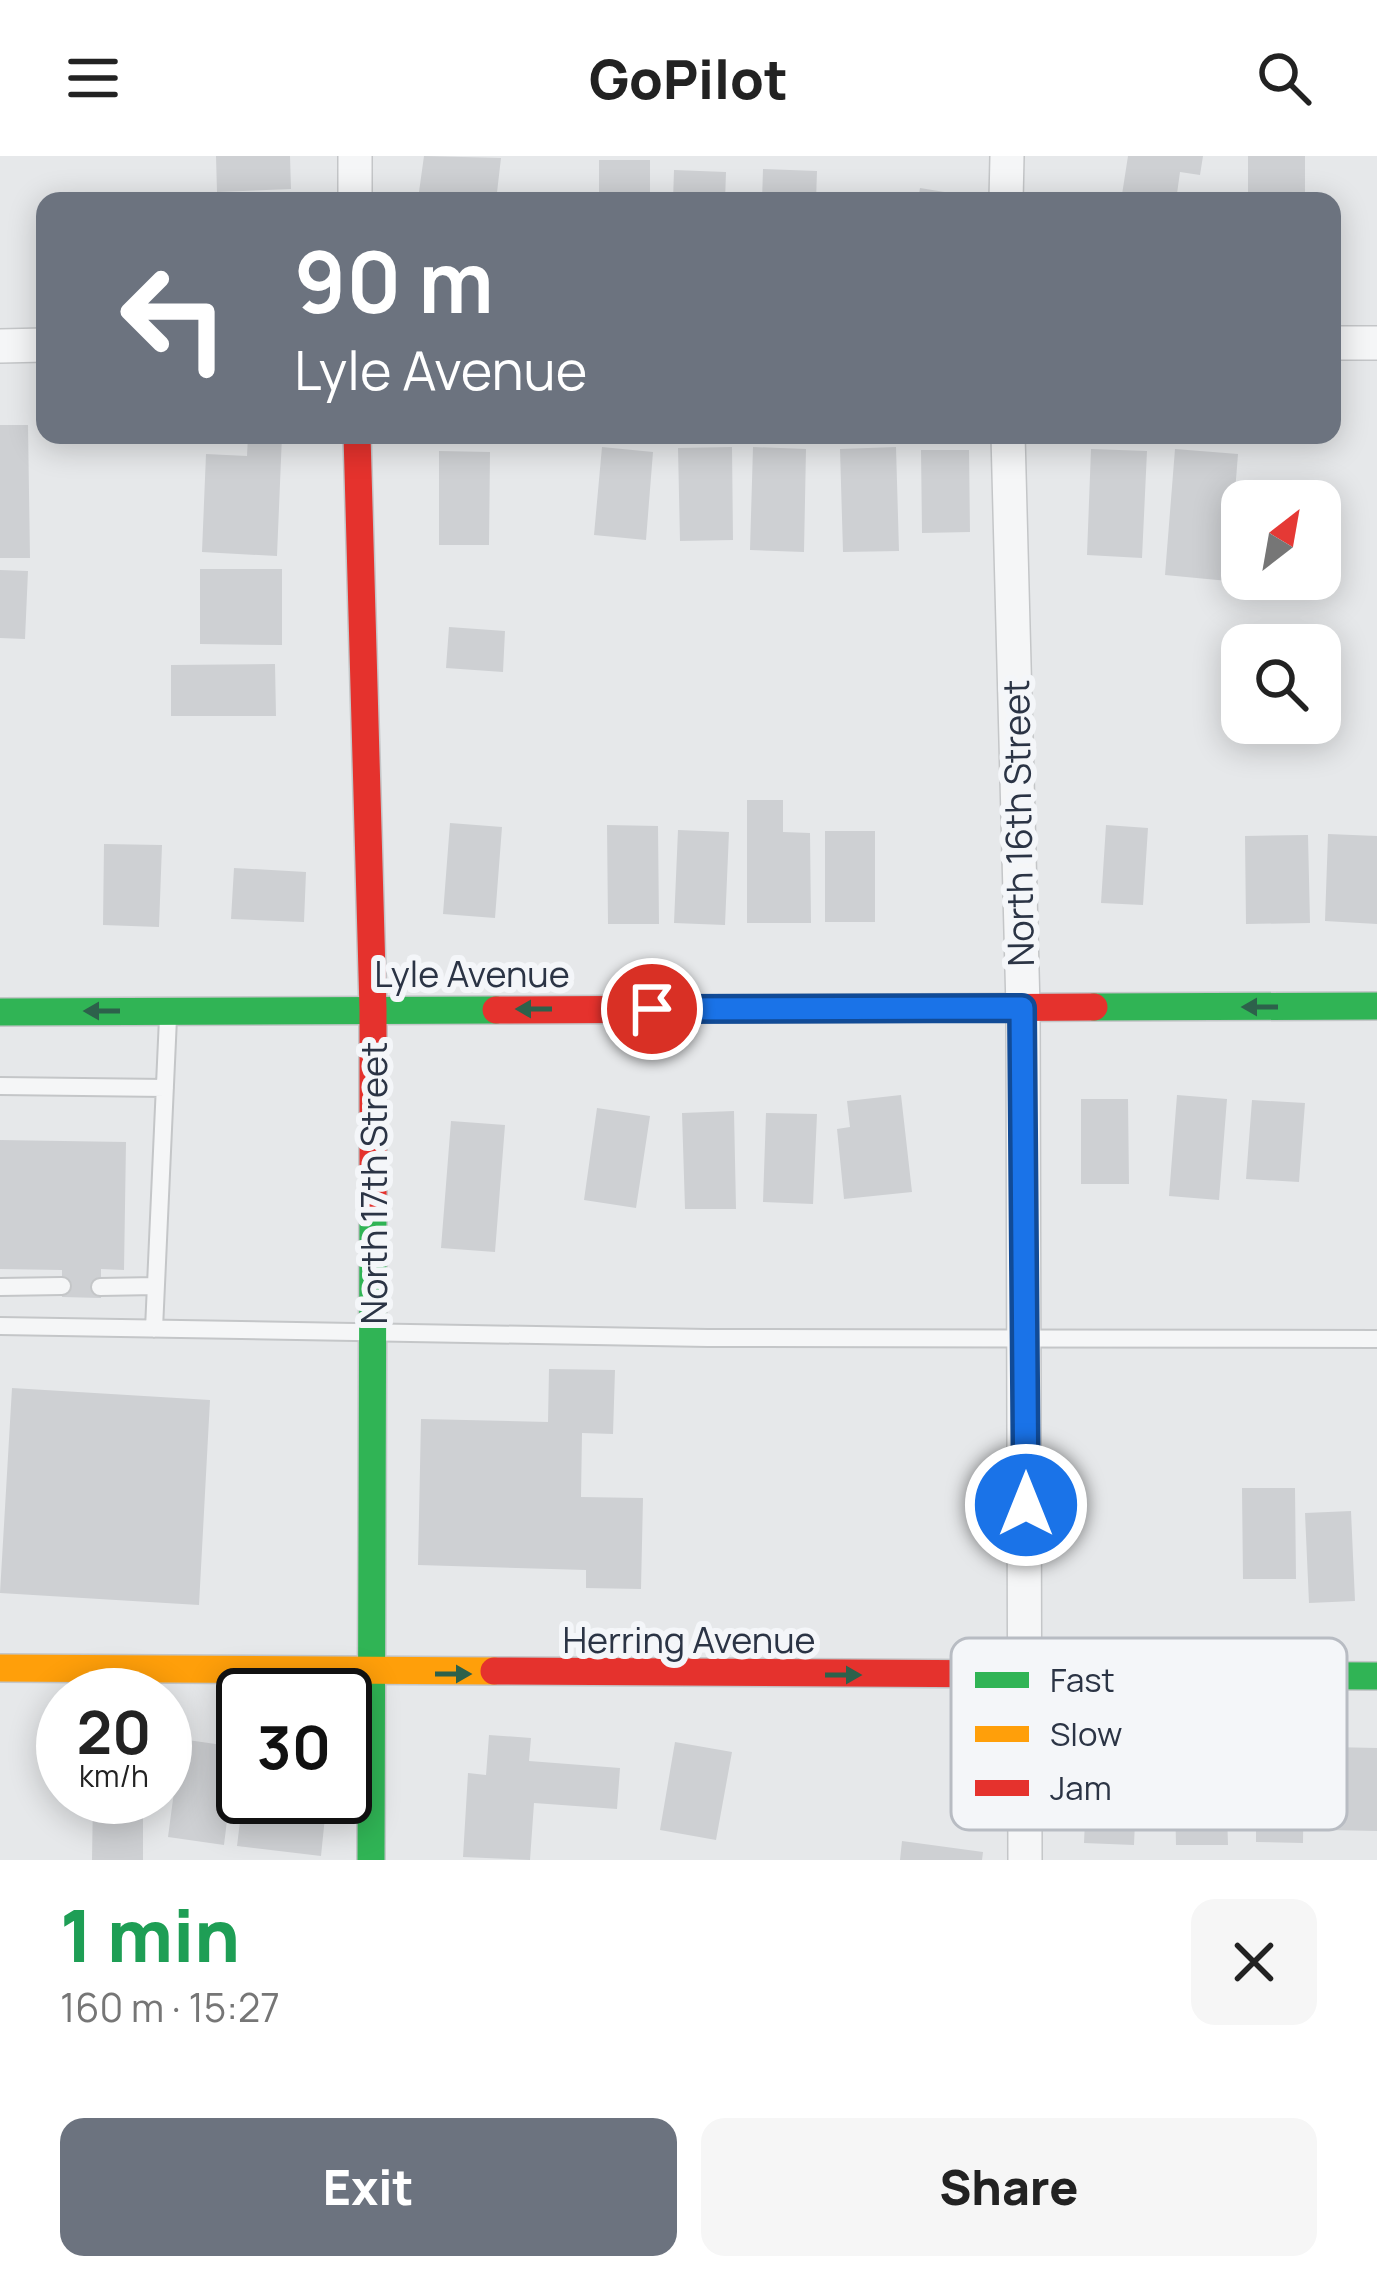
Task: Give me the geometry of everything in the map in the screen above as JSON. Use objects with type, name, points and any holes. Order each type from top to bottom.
[{"type":"main road","name":"North 17th Street","points":[[357,444],[373,1009],[370,1860]]},
{"type":"main road","name":"Lyle Avenue","points":[[0,1012],[1377,1006]]},
{"type":"main road","name":"Herring Avenue","points":[[0,1668],[951,1676]]},
{"type":"street","points":[[355,156],[355,192]]},
{"type":"street","points":[[1006,156],[1006,192]]},
{"type":"street","points":[[1341,343],[1377,344]]},
{"type":"street","points":[[0,346],[36,345]]},
{"type":"street","name":"North 16th Street","points":[[1008,444],[1022,1008],[1027,1638]]},
{"type":"street","name":"North 16th Street","points":[[1025,1830],[1025,1860]]},
{"type":"lane","points":[[154,1329],[169,1011]]},
{"type":"lane","points":[[0,1087],[165,1088]]},
{"type":"lane","points":[[0,1287],[62,1286]]},
{"type":"lane","points":[[100,1287],[155,1286]]},
{"type":"lane","points":[[0,1326],[1377,1339]]},
{"type":"building","points":[[216,156],[290,156],[291,189],[217,192]]},
{"type":"building","points":[[424,156],[501,158],[497,192],[419,192]]},
{"type":"building","points":[[1128,156],[1203,156],[1200,175],[1180,172],[1177,192],[1122,192]]},
{"type":"building","points":[[1248,156],[1305,156],[1305,192],[1248,192]]},
{"type":"building","points":[[599,160],[650,160],[650,192],[599,192]]},
{"type":"building","points":[[763,169],[817,171],[816,192],[762,192]]},
{"type":"building","points":[[674,170],[726,172],[725,192],[673,192]]},
{"type":"building","points":[[0,425],[28,425],[30,558],[0,558]]},
{"type":"building","points":[[248,444],[282,444],[277,556],[202,552],[206,454],[247,456]]},
{"type":"building","points":[[602,447],[653,452],[646,540],[594,535]]},
{"type":"building","points":[[732,447],[733,540],[680,541],[678,448]]},
{"type":"building","points":[[753,447],[806,449],[804,552],[750,550]]},
{"type":"building","points":[[896,447],[899,551],[843,552],[840,449]]},
{"type":"building","points":[[1091,449],[1147,451],[1142,558],[1087,555]]},
{"type":"building","points":[[1175,449],[1238,454],[1236,480],[1221,480],[1221,580],[1165,575]]},
{"type":"building","points":[[921,450],[969,450],[970,532],[922,533]]},
{"type":"building","points":[[439,451],[490,452],[489,545],[439,545]]},
{"type":"building","points":[[200,569],[282,569],[282,645],[200,644]]},
{"type":"building","points":[[0,570],[28,571],[25,639],[0,638]]},
{"type":"building","points":[[449,627],[505,631],[503,672],[446,668]]},
{"type":"building","points":[[275,664],[276,716],[171,716],[171,665]]},
{"type":"building","points":[[747,800],[783,800],[783,832],[810,833],[811,923],[747,923]]},
{"type":"building","points":[[450,823],[502,827],[495,918],[443,914]]},
{"type":"building","points":[[607,825],[658,826],[659,924],[608,924]]},
{"type":"building","points":[[1106,825],[1148,828],[1143,905],[1101,903]]},
{"type":"building","points":[[678,830],[729,832],[725,925],[674,923]]},
{"type":"building","points":[[825,831],[875,831],[875,922],[825,922]]},
{"type":"building","points":[[1328,834],[1377,836],[1377,924],[1325,921]]},
{"type":"building","points":[[1308,835],[1310,923],[1246,924],[1245,836]]},
{"type":"building","points":[[104,844],[162,845],[159,927],[103,925]]},
{"type":"building","points":[[234,868],[306,872],[304,922],[231,919]]},
{"type":"building","points":[[901,1095],[912,1192],[844,1199],[837,1129],[850,1127],[847,1101]]},
{"type":"building","points":[[1177,1095],[1227,1099],[1219,1200],[1169,1196]]},
{"type":"building","points":[[1081,1099],[1128,1099],[1129,1184],[1081,1184]]},
{"type":"building","points":[[1252,1100],[1305,1103],[1299,1182],[1246,1179]]},
{"type":"building","points":[[597,1108],[650,1116],[636,1208],[584,1200]]},
{"type":"building","points":[[734,1111],[736,1209],[685,1209],[682,1113]]},
{"type":"building","points":[[766,1113],[817,1114],[813,1204],[763,1202]]},
{"type":"building","points":[[451,1121],[505,1125],[495,1252],[441,1248]]},
{"type":"building","points":[[0,1140],[126,1142],[124,1270],[101,1269],[101,1298],[62,1297],[62,1270],[0,1269]]},
{"type":"building","points":[[549,1369],[615,1370],[613,1434],[582,1433],[581,1497],[643,1498],[641,1589],[586,1588],[586,1570],[418,1565],[421,1419],[548,1422]]},
{"type":"building","points":[[12,1388],[210,1400],[199,1605],[0,1593]]},
{"type":"building","points":[[1242,1488],[1295,1488],[1296,1579],[1243,1579]]},
{"type":"building","points":[[1351,1511],[1355,1601],[1309,1603],[1305,1513]]},
{"type":"building","points":[[489,1735],[531,1738],[529,1761],[620,1768],[617,1809],[534,1803],[530,1860],[463,1857],[468,1773],[486,1775]]},
{"type":"building","points":[[192,1741],[216,1744],[216,1824],[227,1824],[224,1845],[168,1837],[170,1824],[192,1824]]},
{"type":"building","points":[[675,1742],[732,1752],[716,1840],[660,1830]]},
{"type":"building","points":[[1347,1747],[1377,1748],[1377,1831],[1329,1830],[1347,1830]]},
{"type":"building","points":[[93,1824],[143,1824],[143,1860],[92,1860]]},
{"type":"building","points":[[240,1824],[324,1824],[321,1856],[237,1846]]},
{"type":"building","points":[[1085,1830],[1135,1830],[1134,1845],[1084,1843]]},
{"type":"building","points":[[1176,1830],[1228,1830],[1228,1845],[1176,1845]]},
{"type":"building","points":[[1256,1830],[1303,1830],[1303,1843],[1256,1842]]},
{"type":"building","points":[[902,1841],[983,1852],[982,1860],[900,1860]]},
{"type":"traffic: fast","points":[[1094,1007],[1377,1006]]},
{"type":"traffic: fast","points":[[0,1012],[496,1010]]},
{"type":"traffic: fast","points":[[371,1860],[373,1201]]},
{"type":"traffic: fast","points":[[1347,1676],[1377,1676]]},
{"type":"traffic: slow","points":[[0,1668],[494,1671]]},
{"type":"traffic: jam","points":[[357,444],[373,1009],[373,1201]]},
{"type":"traffic: jam","points":[[496,1010],[1094,1007]]},
{"type":"traffic: jam","points":[[494,1671],[951,1674]]},
{"type":"route","points":[[652,1009],[1022,1008],[1026,1505]]}]
